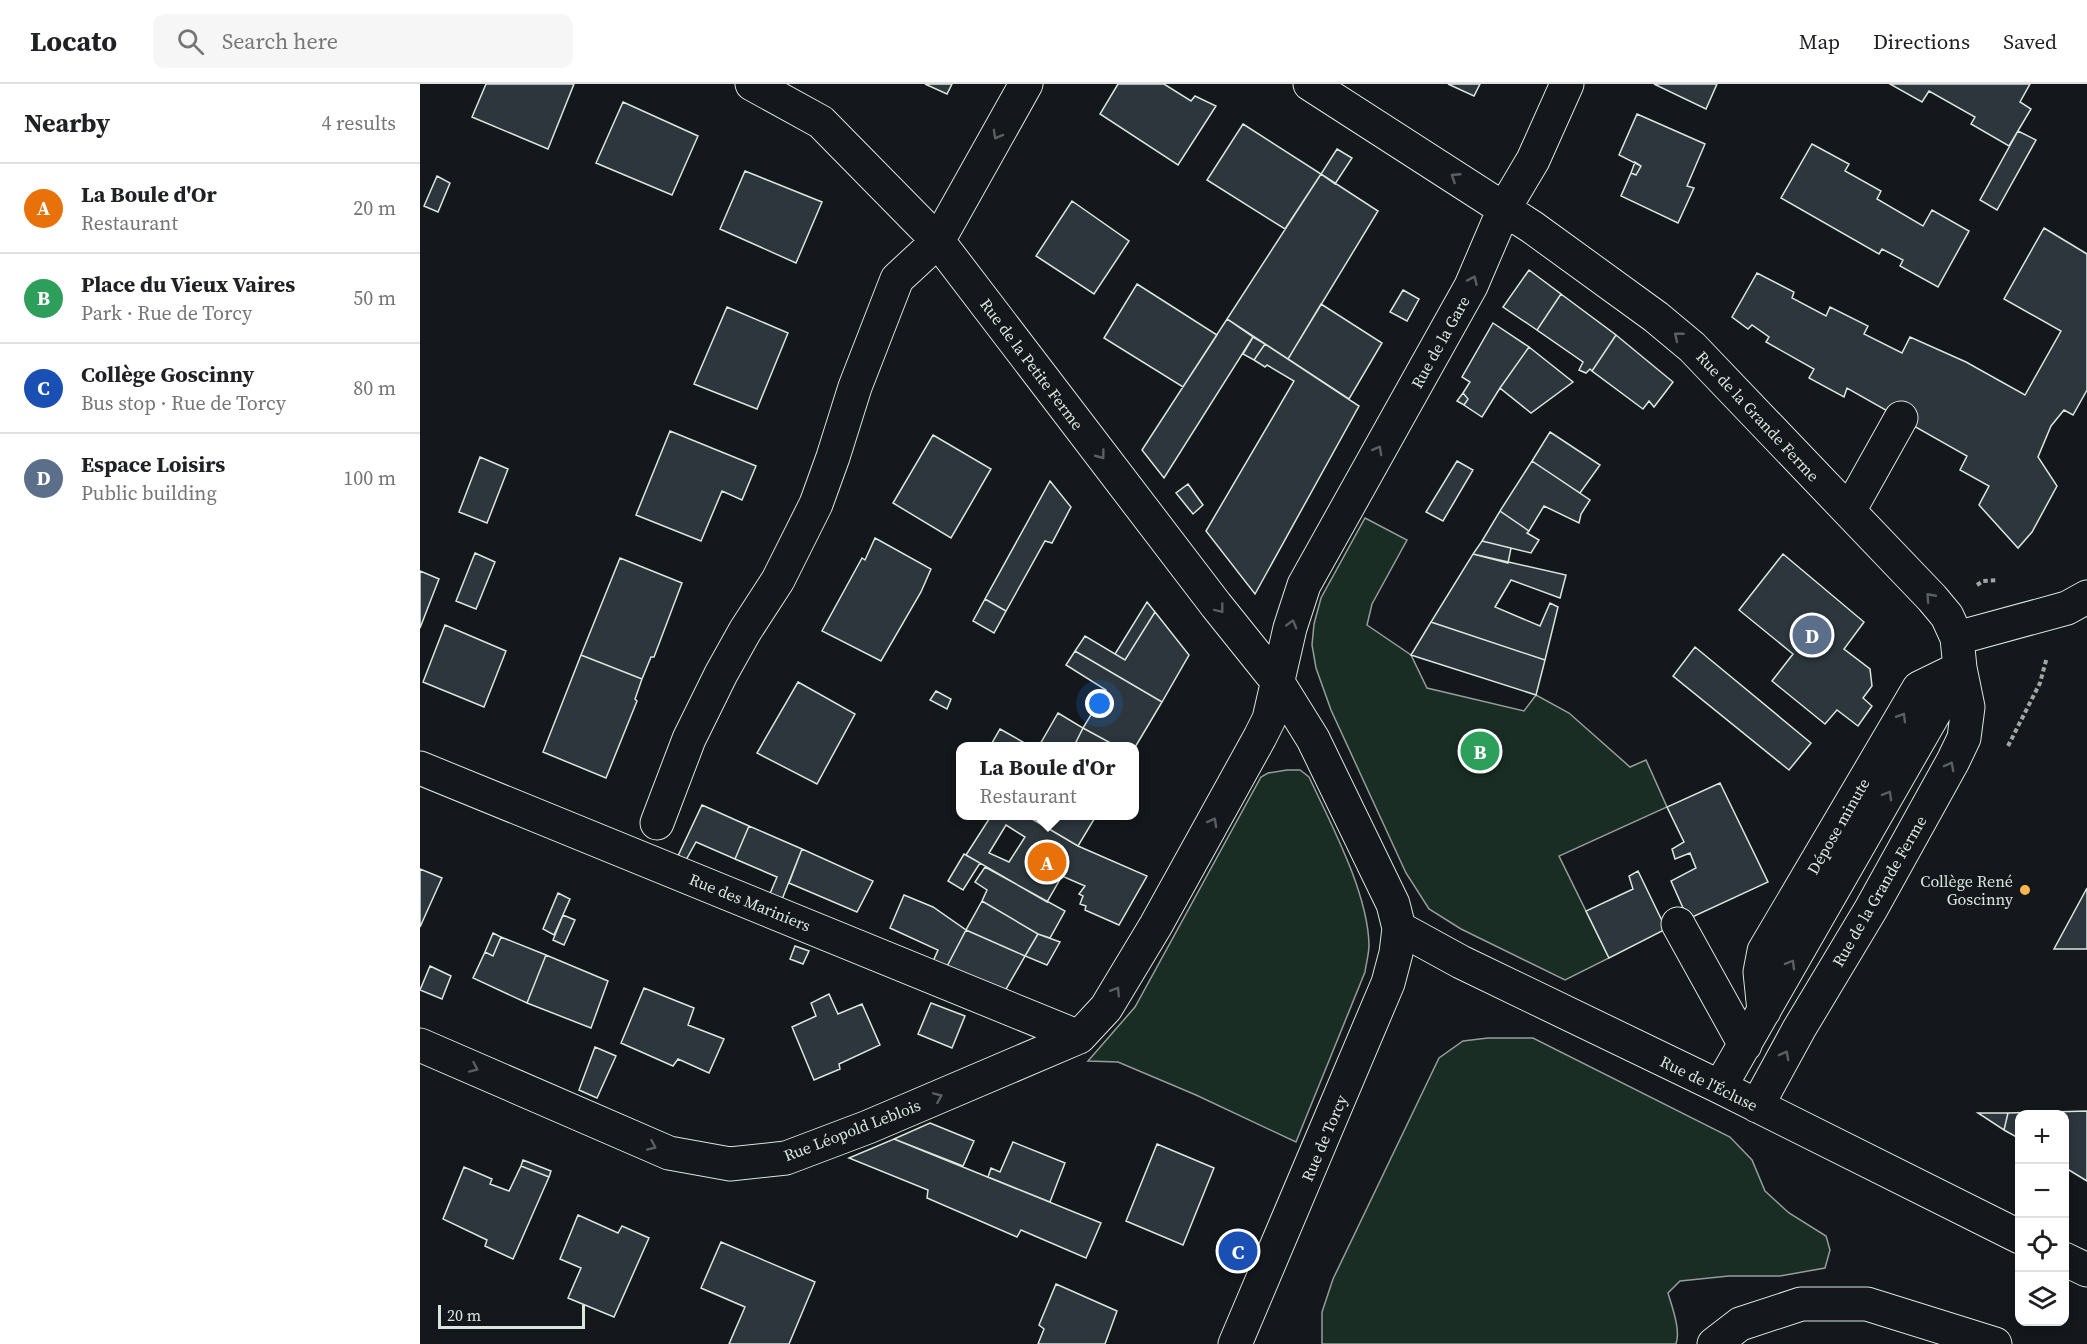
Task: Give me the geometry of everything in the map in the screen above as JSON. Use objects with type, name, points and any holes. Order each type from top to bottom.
[{"type":"street","name":"Rue de la Petite Ferme","points":[[753,84],[821,122],[938,242],[1277,681],[1313,739],[1393,904],[1399,928]]},
{"type":"street","points":[[657,823],[689,739],[707,702],[745,631],[778,580],[816,504],[834,457],[855,387],[897,279],[938,242],[1026,84]]},
{"type":"street","points":[[1310,84],[1504,209]]},
{"type":"street","name":"Rue de la Gare","points":[[1079,1037],[1106,1008],[1162,915],[1269,719],[1277,681],[1304,585],[1471,286],[1504,209],[1533,160],[1567,84]]},
{"type":"street","name":"Rue de la Grande Ferme","points":[[1504,209],[1656,317],[1692,347],[1932,598],[1947,616],[1959,653],[1968,707],[1964,738],[1870,909],[1798,1029],[1757,1106]]},
{"type":"street","points":[[1848,511],[1901,418]]},
{"type":"street","points":[[1720,1087],[1764,1011],[1959,653],[2067,608],[2087,597]]},
{"type":"street","name":"Rue des Mariniers","points":[[420,768],[1079,1037]]},
{"type":"street","points":[[1678,924],[1745,1045]]},
{"type":"street","name":"Rue de l'Écluse","points":[[1399,928],[1461,962],[1720,1087],[2015,1235]]},
{"type":"street","name":"Rue de Torcy","points":[[1235,1344],[1388,983],[1396,953],[1399,928]]},
{"type":"street","name":"Rue Léopold Leblois","points":[[420,1045],[669,1153],[730,1164],[786,1158],[1079,1037]]},
{"type":"street","points":[[2069,1261],[2087,1270]]},
{"type":"street","points":[[1714,1344],[1740,1324],[1801,1304],[1867,1304],[1995,1344]]},
{"type":"green space","points":[[1365,518],[1407,540],[1372,604],[1367,625],[1411,655],[1427,688],[1524,711],[1536,695],[1569,713],[1630,767],[1646,760],[1667,807],[1559,856],[1609,958],[1565,980],[1461,929],[1429,909],[1406,873],[1331,710],[1316,668],[1312,645],[1314,624],[1321,598]]},
{"type":"green space","points":[[1300,770],[1309,777],[1328,816],[1347,859],[1362,903],[1369,945],[1365,972],[1296,1142],[1196,1095],[1118,1062],[1088,1061],[1135,1007],[1261,777],[1268,773]]},
{"type":"green space","points":[[1488,1038],[1533,1038],[1730,1137],[1752,1160],[1765,1191],[1789,1213],[1826,1236],[1830,1250],[1825,1268],[1780,1276],[1729,1276],[1680,1281],[1668,1293],[1677,1325],[1676,1344],[1322,1344],[1322,1312],[1333,1279],[1439,1058],[1463,1041]]},
{"type":"building","points":[[486,84],[574,84],[548,149],[472,117]]},
{"type":"building","points":[[925,84],[952,84],[947,94]]},
{"type":"building","points":[[1118,84],[1164,84],[1191,101],[1195,96],[1216,106],[1178,165],[1100,114]]},
{"type":"building","points":[[1448,84],[1480,84],[1474,96]]},
{"type":"building","points":[[1654,84],[1717,84],[1706,109]]},
{"type":"building","points":[[1890,84],[2030,84],[2020,102],[2031,109],[2009,146],[1971,124],[1975,117],[1929,91],[1922,102]]},
{"type":"building","points":[[623,102],[698,136],[672,195],[596,163]]},
{"type":"building","points":[[1637,114],[1705,144],[1687,186],[1694,188],[1678,223],[1621,196],[1631,173],[1636,175],[1641,166],[1619,155]]},
{"type":"building","points":[[1243,124],[1321,174],[1285,229],[1207,180]]},
{"type":"building","points":[[2018,131],[2036,140],[1997,210],[1980,200]]},
{"type":"building","points":[[1812,144],[1849,164],[1845,171],[1881,191],[1877,199],[1923,226],[1932,210],[1969,231],[1938,287],[1900,266],[1903,260],[1882,249],[1879,254],[1781,198]]},
{"type":"building","points":[[1337,149],[1352,158],[1335,184],[1321,174]]},
{"type":"building","points":[[1635,162],[1641,166],[1636,175],[1631,173]]},
{"type":"building","points":[[745,171],[822,202],[796,263],[720,229]]},
{"type":"building","points":[[1321,174],[1378,211],[1288,359],[1227,319]]},
{"type":"building","points":[[437,176],[450,183],[438,212],[424,206]]},
{"type":"building","points":[[1072,201],[1129,241],[1094,294],[1036,256]]},
{"type":"building","points":[[2044,228],[2087,254],[2087,390],[2073,415],[2064,410],[2051,426],[2038,457],[2057,486],[2032,532],[2018,548],[1979,505],[1989,486],[1960,470],[1967,456],[1847,388],[1844,397],[1809,378],[1814,369],[1766,342],[1769,337],[1752,325],[1748,329],[1732,317],[1757,273],[1794,292],[1792,298],[1826,316],[1830,307],[1868,326],[1864,334],[1902,353],[1910,337],[1966,362],[2025,395],[2061,331],[2004,299]]},
{"type":"building","points":[[1529,270],[1561,294],[1537,330],[1503,307]]},
{"type":"building","points":[[1137,284],[1217,335],[1183,387],[1104,338]]},
{"type":"building","points":[[1403,290],[1419,299],[1407,321],[1390,312]]},
{"type":"building","points":[[1561,294],[1616,335],[1592,371],[1590,369],[1586,373],[1579,370],[1583,362],[1537,330]]},
{"type":"building","points":[[1321,304],[1382,343],[1349,399],[1288,359]]},
{"type":"building","points":[[727,307],[788,333],[757,409],[694,384]]},
{"type":"building","points":[[1227,319],[1253,337],[1164,478],[1142,450]]},
{"type":"building","points":[[1493,323],[1529,347],[1482,417],[1464,405],[1468,399],[1463,393],[1470,382],[1462,377]]},
{"type":"building","points":[[1616,335],[1673,382],[1654,407],[1649,401],[1643,409],[1592,371]]},
{"type":"building","points":[[1253,337],[1265,344],[1254,360],[1243,354]]},
{"type":"building","points":[[1265,344],[1359,406],[1255,594],[1206,531],[1294,381],[1254,360]]},
{"type":"building","points":[[1529,347],[1573,382],[1531,413],[1500,388]]},
{"type":"building","points":[[1463,393],[1468,399],[1464,405],[1457,401]]},
{"type":"building","points":[[670,431],[756,466],[742,500],[722,491],[701,541],[636,515]]},
{"type":"building","points":[[1550,432],[1600,465],[1580,493],[1532,461]]},
{"type":"building","points":[[933,435],[991,469],[951,538],[893,503]]},
{"type":"building","points":[[480,457],[508,469],[487,523],[459,512]]},
{"type":"building","points":[[1457,461],[1473,470],[1443,521],[1426,512]]},
{"type":"building","points":[[1532,461],[1590,500],[1581,514],[1579,523],[1544,506],[1529,531],[1500,511]]},
{"type":"building","points":[[1050,481],[1071,507],[1052,543],[1045,541],[1006,611],[985,599]]},
{"type":"building","points":[[1188,484],[1203,505],[1193,514],[1176,493]]},
{"type":"building","points":[[1500,511],[1539,540],[1531,553],[1482,541]]},
{"type":"building","points":[[875,538],[931,569],[921,592],[881,661],[822,631],[862,558],[865,560]]},
{"type":"building","points":[[1482,541],[1511,548],[1508,563],[1473,554]]},
{"type":"building","points":[[475,553],[495,562],[476,609],[456,601]]},
{"type":"building","points":[[1473,554],[1566,575],[1560,598],[1511,580],[1495,607],[1540,626],[1550,603],[1558,607],[1545,660],[1431,622]]},
{"type":"building","points":[[1783,554],[1864,622],[1844,649],[1870,669],[1872,686],[1863,698],[1872,706],[1858,726],[1837,710],[1825,724],[1772,681],[1793,654],[1739,610]]},
{"type":"building","points":[[620,558],[682,583],[654,657],[651,657],[642,679],[581,655]]},
{"type":"building","points":[[420,571],[439,579],[420,628]]},
{"type":"building","points":[[985,599],[1006,611],[994,633],[973,621]]},
{"type":"building","points":[[1147,602],[1155,612],[1125,660],[1115,654]]},
{"type":"building","points":[[1155,612],[1189,655],[1162,702],[1075,651],[1085,636],[1125,660]]},
{"type":"building","points":[[1431,622],[1545,660],[1536,695],[1411,655]]},
{"type":"building","points":[[445,625],[506,651],[484,707],[423,682]]},
{"type":"building","points":[[1695,647],[1811,743],[1789,770],[1673,676]]},
{"type":"building","points":[[1075,651],[1162,702],[1138,742],[1109,742],[1083,728],[1106,690],[1066,665]]},
{"type":"building","points":[[581,655],[642,679],[635,699],[637,701],[606,778],[543,752]]},
{"type":"building","points":[[798,682],[855,714],[817,784],[757,753]]},
{"type":"building","points":[[936,691],[951,699],[947,709],[930,700]]},
{"type":"building","points":[[1058,713],[1083,728],[1076,742],[1041,742]]},
{"type":"building","points":[[1083,728],[1109,742],[1076,742]]},
{"type":"building","points":[[1000,729],[1023,742],[993,742]]},
{"type":"building","points":[[1720,783],[1768,882],[1688,919],[1671,881],[1696,868],[1690,853],[1675,859],[1672,849],[1684,842],[1667,807]]},
{"type":"building","points":[[702,805],[749,826],[735,859],[696,842],[686,860],[678,856]]},
{"type":"building","points":[[988,820],[1034,820],[1078,846],[1147,876],[1119,925],[1085,910],[1086,906],[1080,904],[1083,896],[1079,894],[1085,886],[1062,876],[1047,902],[966,855]],"holes":[[[1006,825],[1025,837],[1009,862],[989,853]]]},
{"type":"building","points":[[1034,820],[1094,820],[1078,846]]},
{"type":"building","points":[[749,826],[802,849],[781,902],[769,896],[777,877],[735,859]]},
{"type":"building","points":[[802,849],[873,881],[857,912],[789,883]]},
{"type":"building","points":[[964,854],[980,863],[963,890],[948,881]]},
{"type":"building","points":[[985,867],[1065,911],[1050,938],[1038,934],[982,901],[987,890],[975,882]]},
{"type":"building","points":[[420,869],[442,878],[420,927]]},
{"type":"building","points":[[1638,871],[1666,929],[1609,958],[1586,911],[1633,889],[1629,876]]},
{"type":"building","points":[[2087,888],[2087,949],[2054,949]]},
{"type":"building","points":[[558,893],[570,899],[554,935],[543,929]]},
{"type":"building","points":[[904,895],[933,907],[966,930],[944,972],[931,966],[938,950],[890,928]]},
{"type":"building","points":[[982,901],[1038,934],[1025,956],[966,930]]},
{"type":"building","points":[[563,915],[575,920],[564,945],[553,940]]},
{"type":"building","points":[[966,930],[1025,956],[1002,996],[944,972]]},
{"type":"building","points":[[493,933],[501,937],[493,956],[485,952]]},
{"type":"building","points":[[1038,934],[1060,942],[1047,965],[1025,956]]},
{"type":"building","points":[[501,937],[546,955],[527,1003],[473,978],[485,952],[493,956]]},
{"type":"building","points":[[795,946],[809,951],[803,964],[790,959]]},
{"type":"building","points":[[546,955],[608,981],[591,1028],[527,1003]]},
{"type":"building","points":[[430,966],[451,976],[442,999],[420,990]]},
{"type":"building","points":[[644,988],[694,1008],[688,1025],[724,1039],[709,1073],[678,1059],[673,1066],[621,1043]]},
{"type":"building","points":[[829,994],[838,1014],[862,1004],[880,1045],[839,1064],[840,1069],[814,1080],[792,1027],[816,1016],[811,1003]]},
{"type":"building","points":[[931,1003],[965,1016],[952,1048],[918,1034]]},
{"type":"building","points":[[595,1047],[616,1056],[597,1098],[579,1090]]},
{"type":"building","points":[[2069,1111],[2087,1111],[2087,1181],[2069,1170]]},
{"type":"building","points":[[1978,1113],[2008,1113],[2004,1130]]},
{"type":"building","points":[[2008,1113],[2015,1113],[2015,1136],[2004,1130]]},
{"type":"building","points":[[930,1123],[974,1141],[963,1166],[894,1139]]},
{"type":"building","points":[[894,1139],[1101,1223],[1086,1258],[1021,1230],[1017,1237],[927,1198],[928,1190],[849,1158]]},
{"type":"building","points":[[1013,1142],[1065,1163],[1050,1202],[988,1177],[991,1168],[1000,1172]]},
{"type":"building","points":[[1157,1144],[1214,1168],[1183,1245],[1126,1221]]},
{"type":"building","points":[[523,1160],[551,1171],[549,1177],[521,1166]]},
{"type":"building","points":[[521,1166],[549,1177],[513,1259],[485,1246],[487,1240],[443,1219],[464,1167],[492,1179],[490,1184],[509,1191]]},
{"type":"building","points":[[578,1215],[618,1233],[622,1226],[649,1238],[614,1317],[568,1298],[581,1268],[560,1259]]},
{"type":"building","points":[[721,1242],[815,1282],[789,1344],[729,1344],[745,1307],[701,1288]]},
{"type":"building","points":[[1056,1284],[1117,1311],[1105,1344],[1038,1344],[1044,1329],[1039,1325]]},
{"type":"place","name":"Espace Loisirs","points":[[1812,635]]},
{"type":"place","name":"Place du Vieux Vaires","points":[[1480,751]]},
{"type":"place","name":"La Boule d'Or","points":[[1047,862]]},
{"type":"place","name":"Collège René Goscinny","points":[[2025,890]]},
{"type":"place","name":"Collège Goscinny","points":[[1238,1251]]}]
